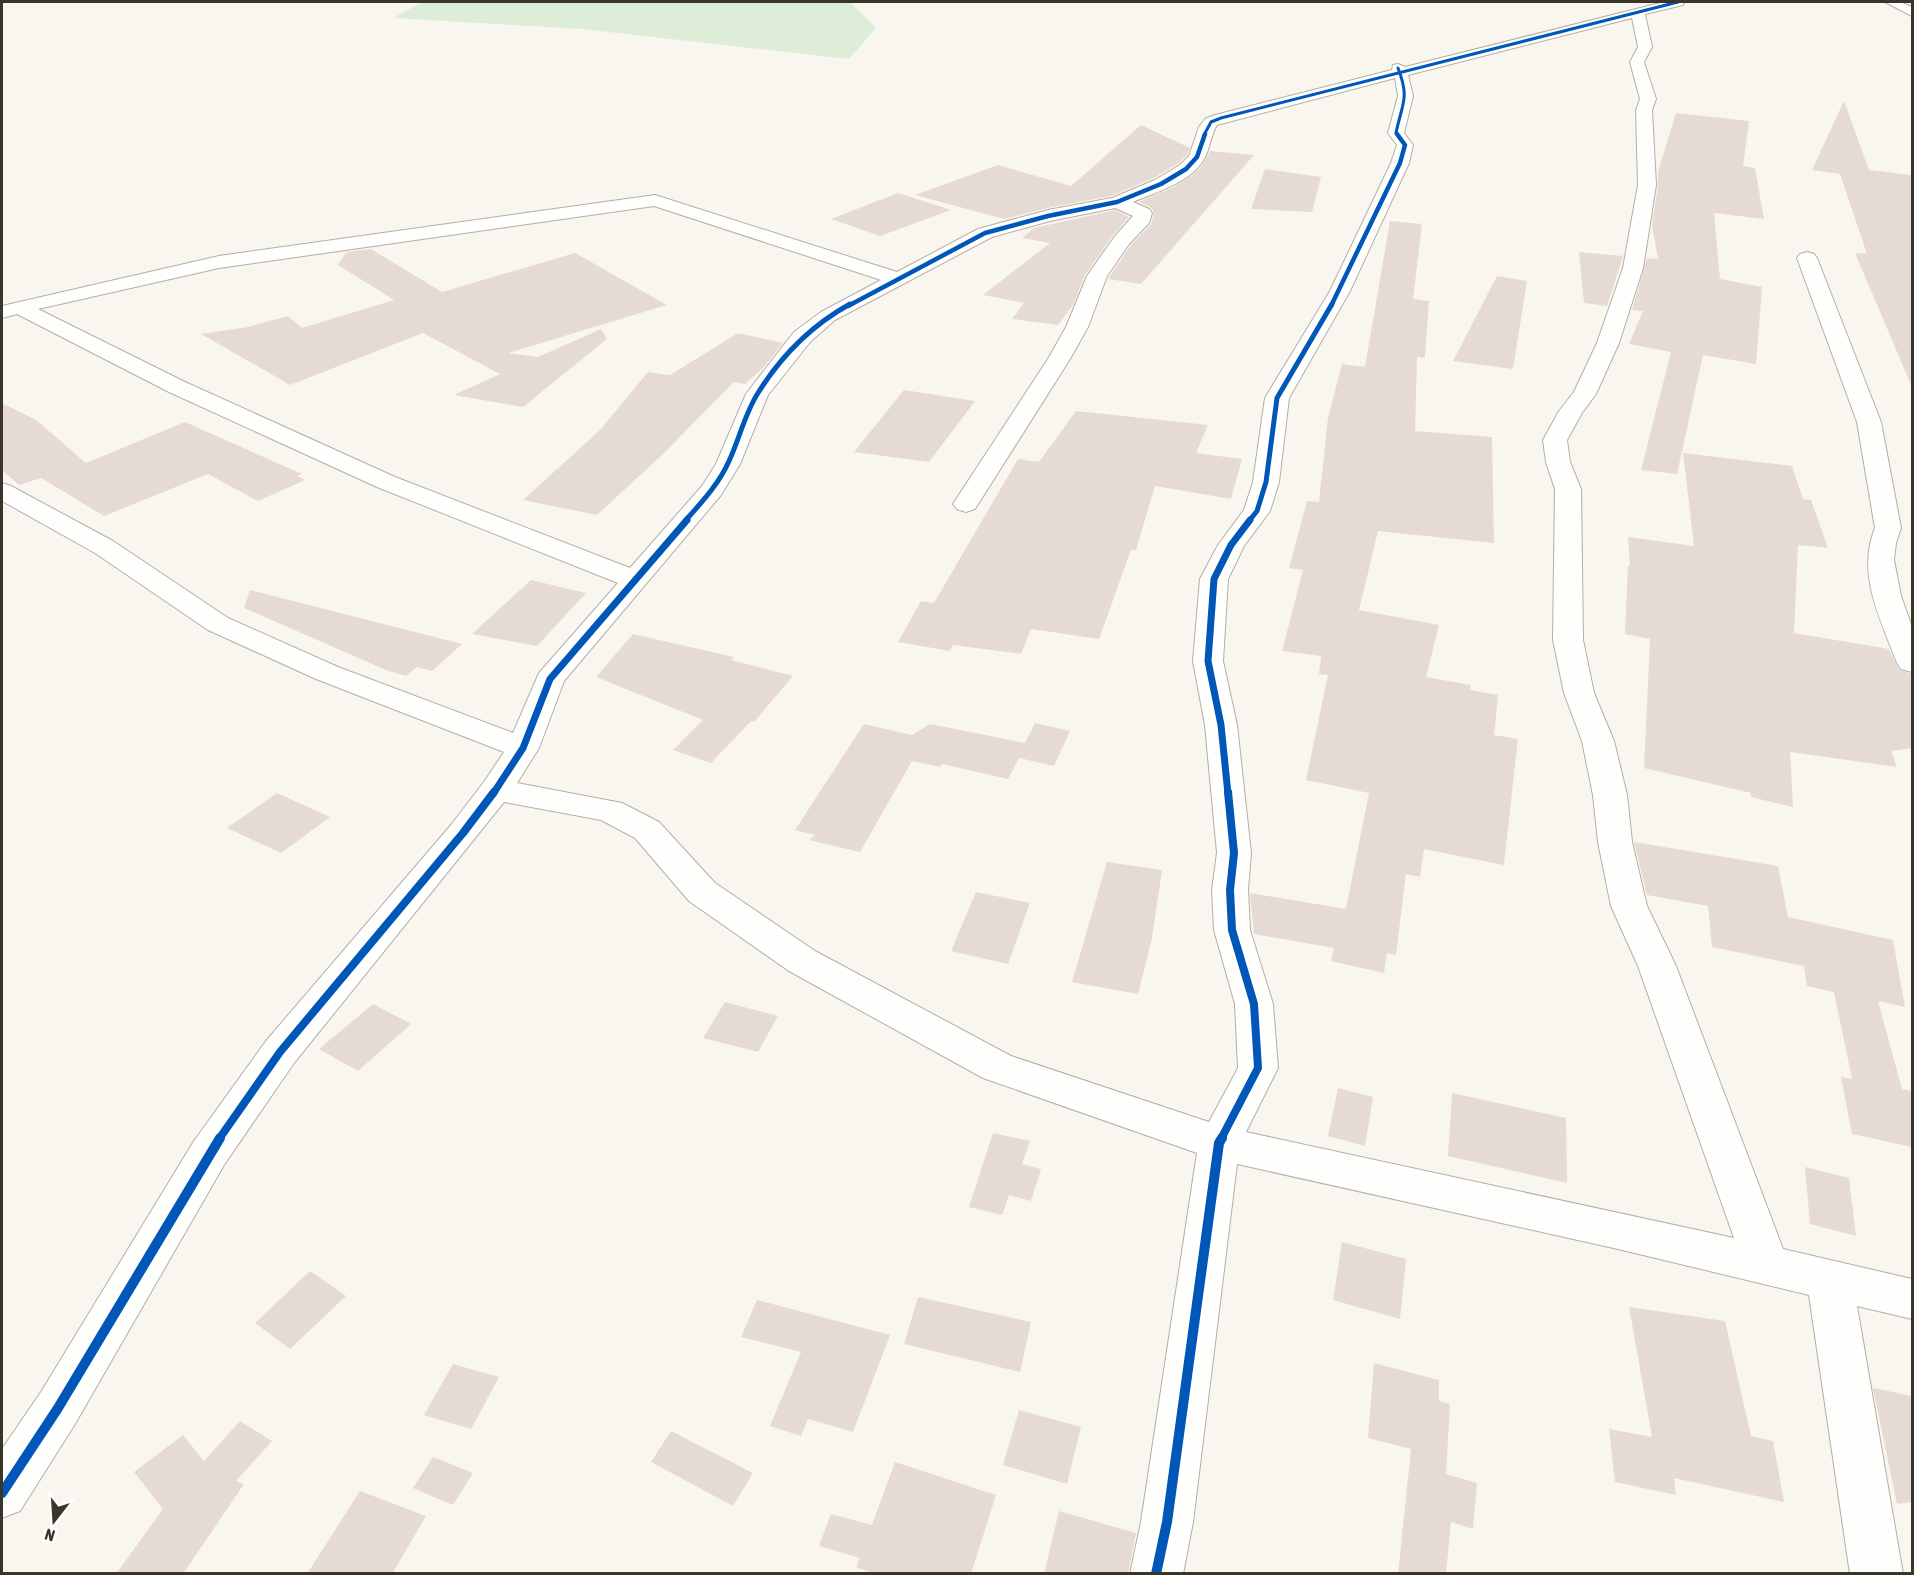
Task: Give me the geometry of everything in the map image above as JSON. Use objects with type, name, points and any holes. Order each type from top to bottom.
[{"type":"street","points":[[2,1493],[58,1408],[209,1153],[267,1070],[496,790],[523,748],[550,680],[712,490],[728,464],[757,394],[802,337],[828,315],[986,233],[1048,216],[1117,202],[1161,184],[1186,169],[1197,157],[1211,122],[1399,70],[1678,2]]},
{"type":"street","points":[[1893,2],[1912,4]]},
{"type":"street","points":[[1893,2],[1912,12]]},
{"type":"street","points":[[1638,13],[1646,47],[1637,62],[1648,99],[1644,110],[1647,185],[1633,268],[1608,343],[1585,393],[1571,411],[1555,441],[1558,462],[1568,489],[1568,640],[1579,693],[1601,752],[1611,795],[1615,842],[1629,906],[1657,966],[1766,1264]]},
{"type":"street","points":[[1156,1574],[1167,1522],[1219,1143],[1258,1068],[1254,1004],[1232,930],[1230,890],[1234,853],[1221,725],[1208,661],[1214,579],[1231,545],[1257,511],[1266,482],[1277,398],[1340,291],[1400,163],[1405,145],[1396,133],[1407,98],[1406,84],[1399,70]]},
{"type":"street","points":[[11,310],[219,262],[655,200],[896,278]]},
{"type":"street","points":[[966,504],[1059,359],[1077,327],[1097,276],[1122,240],[1142,219],[1143,213],[1117,202]]},
{"type":"street","points":[[1808,258],[1869,422],[1888,528],[1882,539],[1881,567],[1887,595],[1912,663]]},
{"type":"street","points":[[11,310],[32,315],[177,387],[386,482],[636,580]]},
{"type":"street","points":[[2,491],[104,547],[218,624],[327,673],[523,748]]},
{"type":"street","points":[[496,790],[610,811],[647,830],[702,892],[802,961],[997,1066],[1219,1143],[1766,1264],[1912,1299]]},
{"type":"street","points":[[1829,1279],[1877,1574]]},
{"type":"green space","points":[[422,2],[850,2],[876,28],[849,59],[582,29],[393,18]]},
{"type":"building","points":[[1844,101],[1869,170],[1912,175],[1912,387],[1855,253],[1867,254],[1840,174],[1812,170]]},
{"type":"building","points":[[1676,113],[1749,121],[1743,166],[1755,168],[1764,219],[1714,213],[1720,279],[1762,287],[1756,364],[1703,355],[1677,474],[1641,470],[1671,352],[1629,344],[1643,311],[1632,310],[1647,258],[1658,259],[1652,225],[1658,172]]},
{"type":"building","points":[[1141,125],[1190,148],[1179,163],[1154,178],[1111,196],[1004,219],[915,195],[998,165],[1071,186]]},
{"type":"building","points":[[1210,151],[1254,155],[1141,284],[1108,279],[1131,245],[1151,224],[1154,212],[1150,207],[1139,202],[1174,187],[1193,175],[1201,167]]},
{"type":"building","points":[[1265,169],[1321,177],[1312,212],[1251,209]]},
{"type":"building","points":[[898,193],[951,210],[880,236],[831,219]]},
{"type":"building","points":[[1115,210],[1129,217],[1113,235],[1085,275],[1073,305],[1058,325],[1012,319],[1024,303],[983,295],[1050,243],[1022,238],[1034,228]]},
{"type":"building","points":[[1390,221],[1422,224],[1413,299],[1429,301],[1425,358],[1417,357],[1415,431],[1492,437],[1494,543],[1378,531],[1359,610],[1439,625],[1426,677],[1471,685],[1470,690],[1498,695],[1494,735],[1518,739],[1504,865],[1424,849],[1420,877],[1406,874],[1396,955],[1387,953],[1384,973],[1331,961],[1334,948],[1254,934],[1250,893],[1346,909],[1369,793],[1306,780],[1328,675],[1319,674],[1321,656],[1282,651],[1303,570],[1289,568],[1307,501],[1319,502],[1328,418],[1342,364],[1365,367]]},
{"type":"building","points":[[371,249],[442,292],[575,253],[667,305],[508,353],[538,357],[601,329],[607,339],[523,407],[454,395],[500,374],[423,333],[290,385],[201,334],[248,327],[288,316],[302,328],[394,300],[338,265],[346,252]]},
{"type":"building","points":[[1579,252],[1623,256],[1607,306],[1584,303]]},
{"type":"building","points":[[1497,276],[1527,281],[1513,369],[1453,361]]},
{"type":"building","points":[[738,333],[783,343],[765,366],[745,384],[734,382],[663,454],[597,515],[523,500],[600,430],[648,372],[670,375]]},
{"type":"building","points":[[904,390],[975,401],[929,462],[854,452]]},
{"type":"building","points":[[2,403],[36,420],[86,463],[185,422],[302,474],[297,476],[305,480],[258,501],[208,474],[104,516],[41,478],[19,485],[2,470]]},
{"type":"building","points":[[1076,411],[1208,425],[1196,453],[1242,459],[1231,499],[1155,486],[1136,550],[1131,550],[1099,639],[1031,629],[1021,654],[953,645],[950,651],[898,642],[921,601],[934,603],[1018,459],[1039,462]]},
{"type":"building","points":[[1683,453],[1792,466],[1803,499],[1811,500],[1828,548],[1798,545],[1794,633],[1889,649],[1899,670],[1912,674],[1912,748],[1891,751],[1897,767],[1790,752],[1793,807],[1751,797],[1751,793],[1644,768],[1650,639],[1625,634],[1628,566],[1630,566],[1628,537],[1694,546]]},
{"type":"building","points":[[531,580],[586,593],[537,646],[472,634]]},
{"type":"building","points":[[250,590],[462,644],[432,671],[417,667],[406,676],[386,670],[244,608]]},
{"type":"building","points":[[633,634],[734,657],[731,660],[793,676],[754,722],[751,721],[711,763],[673,750],[703,720],[596,677]]},
{"type":"building","points":[[1035,723],[1070,731],[1054,766],[1019,758],[1008,779],[942,764],[940,767],[912,761],[860,852],[809,840],[815,835],[795,830],[864,724],[912,735],[930,724],[1025,743]]},
{"type":"building","points":[[277,793],[330,817],[281,853],[227,828]]},
{"type":"building","points":[[1634,842],[1778,866],[1788,917],[1893,940],[1905,1007],[1878,1001],[1902,1089],[1912,1091],[1912,1147],[1852,1134],[1841,1077],[1852,1079],[1834,992],[1807,986],[1804,966],[1712,947],[1708,906],[1647,895]]},
{"type":"building","points":[[1107,862],[1162,870],[1152,938],[1138,994],[1072,982]]},
{"type":"building","points":[[976,892],[1030,903],[1008,964],[951,951]]},
{"type":"building","points":[[725,1002],[778,1016],[758,1052],[703,1038]]},
{"type":"building","points":[[373,1004],[411,1024],[358,1071],[319,1049]]},
{"type":"building","points":[[1338,1088],[1373,1097],[1365,1146],[1328,1136]]},
{"type":"building","points":[[1452,1093],[1566,1118],[1567,1183],[1448,1156]]},
{"type":"building","points":[[993,1133],[1030,1141],[1022,1164],[1041,1169],[1031,1201],[1009,1195],[1002,1215],[969,1207]]},
{"type":"building","points":[[1805,1167],[1849,1178],[1856,1236],[1810,1224]]},
{"type":"building","points":[[1342,1242],[1406,1259],[1400,1319],[1333,1300]]},
{"type":"building","points":[[310,1271],[346,1296],[290,1349],[255,1323]]},
{"type":"building","points":[[918,1297],[1031,1322],[1020,1372],[904,1344]]},
{"type":"building","points":[[757,1300],[890,1335],[853,1432],[808,1419],[801,1436],[770,1426],[801,1352],[741,1337]]},
{"type":"building","points":[[1629,1307],[1725,1321],[1751,1436],[1773,1441],[1784,1502],[1674,1478],[1676,1495],[1615,1482],[1609,1429],[1652,1437]]},
{"type":"building","points":[[1374,1363],[1439,1380],[1439,1401],[1450,1404],[1446,1474],[1477,1483],[1473,1529],[1451,1522],[1446,1574],[1398,1574],[1411,1449],[1368,1438]]},
{"type":"building","points":[[453,1364],[499,1377],[471,1429],[424,1415]]},
{"type":"building","points":[[1873,1388],[1912,1396],[1912,1502],[1897,1504]]},
{"type":"building","points":[[1019,1410],[1081,1427],[1067,1484],[1003,1465]]},
{"type":"building","points":[[240,1421],[272,1441],[236,1481],[244,1484],[183,1574],[116,1574],[163,1509],[134,1472],[183,1435],[204,1461]]},
{"type":"building","points":[[671,1431],[753,1473],[733,1506],[651,1462]]},
{"type":"building","points":[[433,1457],[473,1473],[453,1505],[413,1488]]},
{"type":"building","points":[[895,1462],[996,1495],[971,1574],[875,1574],[856,1567],[860,1558],[819,1546],[831,1514],[872,1525]]},
{"type":"building","points":[[360,1491],[426,1516],[392,1574],[307,1574]]},
{"type":"building","points":[[1059,1511],[1136,1533],[1128,1574],[1044,1574]]},
{"type":"cycle path","points":[[2,1493],[58,1408],[209,1153],[280,1052],[463,833],[496,790],[523,748],[550,679],[712,490],[728,464],[757,394],[802,337],[828,316],[985,233],[1048,216],[1117,202],[1161,184],[1186,169],[1197,157],[1207,127],[1211,122],[1221,118],[1678,2]]},
{"type":"cycle path","points":[[1156,1574],[1167,1522],[1219,1143],[1258,1068],[1254,1004],[1232,930],[1230,890],[1234,853],[1221,725],[1208,661],[1214,579],[1231,545],[1257,511],[1266,482],[1277,398],[1340,291],[1400,163],[1405,145],[1396,133],[1406,96],[1398,68]]}]
